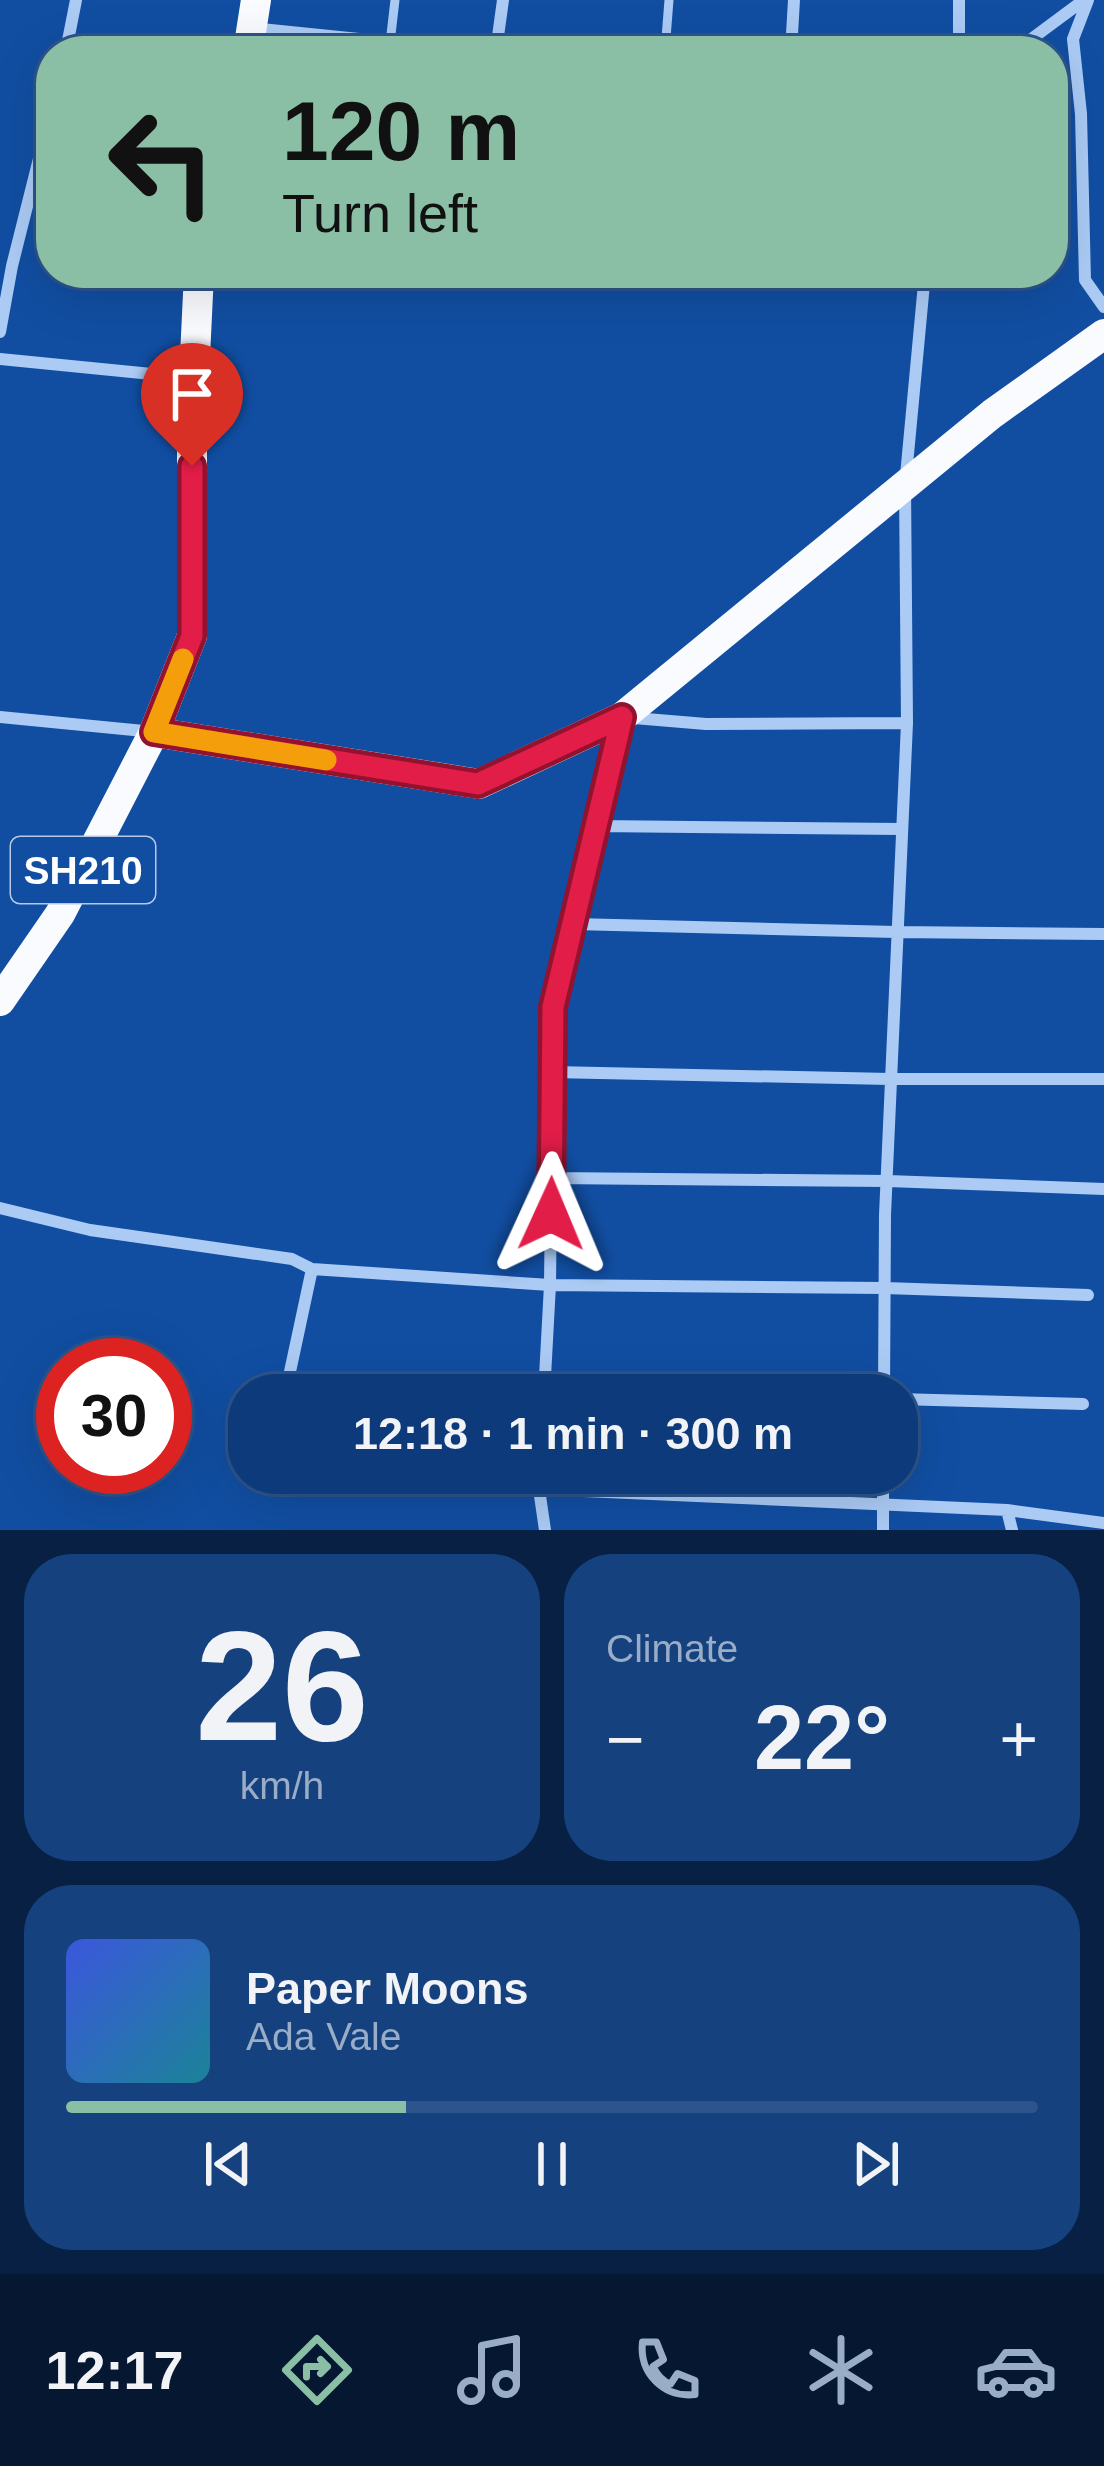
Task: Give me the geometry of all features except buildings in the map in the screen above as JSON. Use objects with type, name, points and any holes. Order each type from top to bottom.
[{"type":"main road","name":"SH210","points":[[0,1001],[61,914],[154,732],[192,636],[198,288]]},
{"type":"main road","points":[[154,732],[478,784],[622,717],[992,414],[1104,334]]},
{"type":"street","points":[[69,36],[76,0]]},
{"type":"street","points":[[498,36],[503,0]]},
{"type":"street","points":[[792,36],[794,0]]},
{"type":"street","points":[[959,0],[959,36]]},
{"type":"street","points":[[1036,36],[1086,0]]},
{"type":"street","points":[[1086,0],[1073,39],[1082,114],[1085,280],[1104,307]]},
{"type":"street","points":[[252,26],[334,36]]},
{"type":"street","points":[[0,332],[36,171]]},
{"type":"street","points":[[884,1374],[890,1078],[907,723],[905,486],[924,288]]},
{"type":"street","points":[[0,359],[194,378]]},
{"type":"street","points":[[0,717],[154,732]]},
{"type":"street","points":[[545,1374],[553,1007],[622,717],[706,724],[907,723]]},
{"type":"street","points":[[596,826],[902,829]]},
{"type":"street","points":[[574,924],[1104,934]]},
{"type":"street","points":[[552,1072],[1104,1078]]},
{"type":"street","points":[[552,1178],[888,1181],[1104,1189]]},
{"type":"street","points":[[0,1208],[89,1231],[292,1259],[312,1268],[550,1286],[1088,1295]]},
{"type":"street","points":[[289,1374],[312,1268]]},
{"type":"street","points":[[918,1400],[1083,1404]]},
{"type":"street","points":[[540,1494],[544,1530]]},
{"type":"street","points":[[637,1494],[1007,1510],[1104,1523]]},
{"type":"street","points":[[883,1494],[883,1530]]},
{"type":"street","points":[[1007,1510],[1012,1530]]},
{"type":"lane","points":[[392,36],[395,0]]},
{"type":"lane","points":[[666,36],[669,0]]},
{"type":"slow traffic","points":[[183,659],[154,732],[326,760]]},
{"type":"route","points":[[192,466],[192,636],[154,732],[478,784],[622,717],[553,1007],[551,1214]]}]
